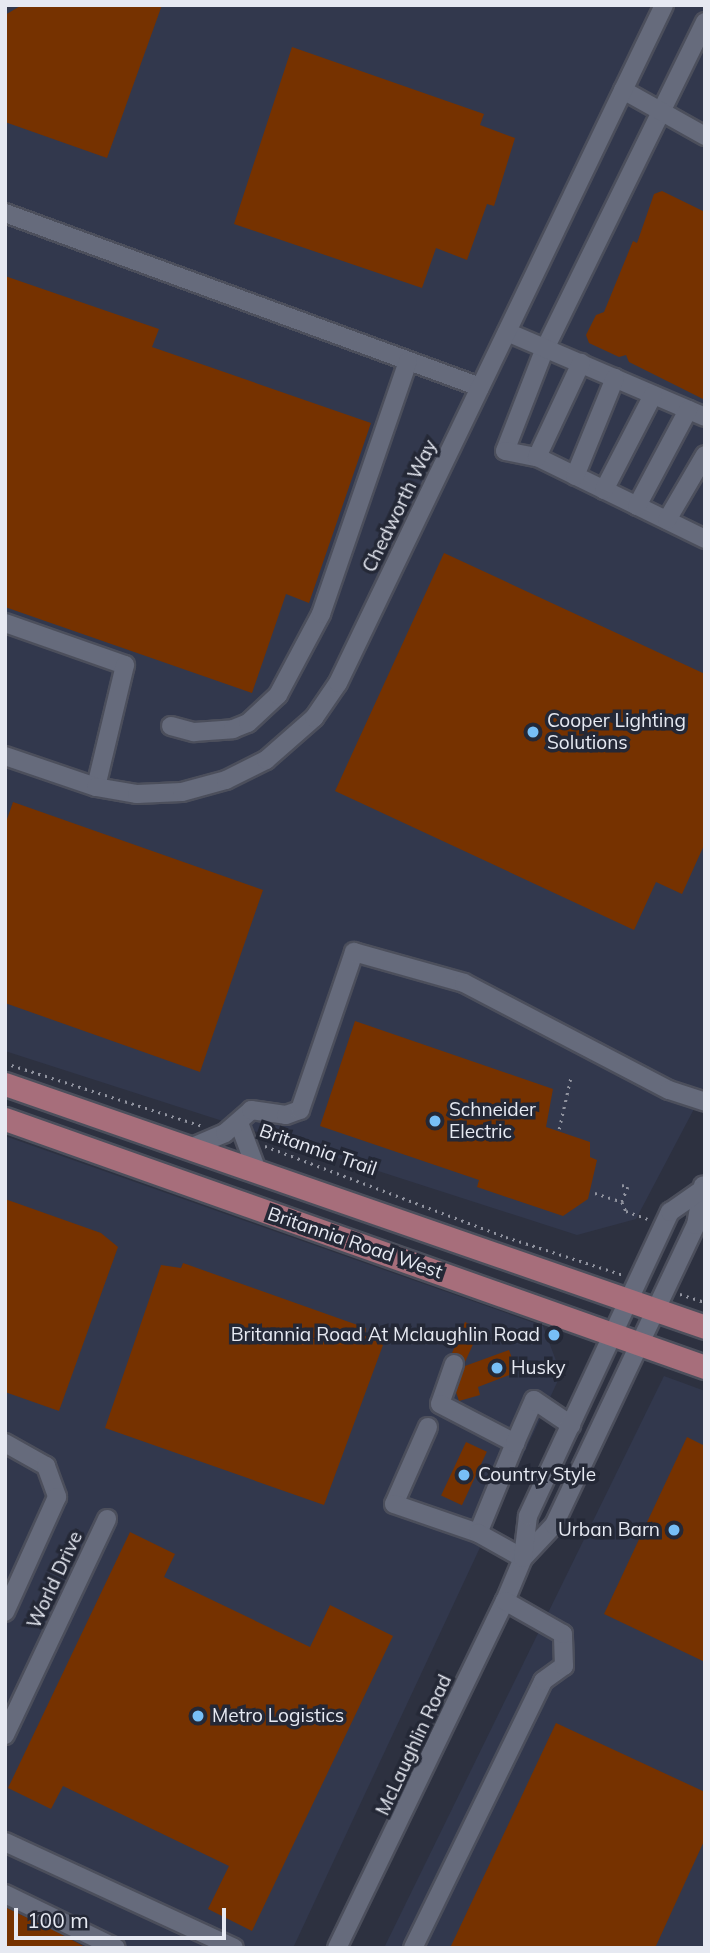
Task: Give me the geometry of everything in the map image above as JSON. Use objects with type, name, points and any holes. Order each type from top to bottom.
[{"type":"main road","name":"Britannia Road West","points":[[5,1084],[705,1327]]},
{"type":"main road","name":"Britannia Road West","points":[[5,1119],[705,1367]]},
{"type":"street","name":"Chedworth Way","points":[[5,756],[96,787],[152,794],[211,785],[266,760],[299,734],[338,683],[664,5]]},
{"type":"street","points":[[702,532],[667,520],[537,457],[505,451],[545,348],[705,22]]},
{"type":"street","points":[[623,90],[659,114],[705,136]]},
{"type":"street","points":[[5,213],[480,387]]},
{"type":"street","points":[[507,331],[696,413],[637,506]]},
{"type":"street","points":[[171,726],[194,732],[233,729],[248,723],[278,695],[321,614],[408,362]]},
{"type":"street","points":[[537,457],[581,363]]},
{"type":"street","points":[[575,475],[615,378]]},
{"type":"street","points":[[604,490],[653,394]]},
{"type":"street","points":[[667,520],[705,456]]},
{"type":"street","points":[[5,623],[125,665],[96,787]]},
{"type":"street","points":[[190,1148],[242,1120],[286,1115],[300,1110],[354,952],[464,983],[668,1090],[705,1102]]},
{"type":"street","points":[[242,1120],[257,1171]]},
{"type":"street","name":"McLaughlin Road","points":[[337,1948],[505,1601],[523,1558],[528,1516],[670,1212],[702,1187]]},
{"type":"street","name":"McLaughlin Road","points":[[523,1558],[554,1525],[696,1225],[702,1187]]},
{"type":"street","points":[[454,1364],[440,1404],[515,1443]]},
{"type":"street","points":[[478,1533],[534,1400],[571,1425]]},
{"type":"street","points":[[428,1427],[394,1504],[478,1533],[523,1558]]},
{"type":"street","points":[[5,1443],[39,1458],[50,1472],[57,1497],[5,1612]]},
{"type":"street","name":"World Drive","points":[[5,1735],[107,1520]]},
{"type":"street","points":[[413,1948],[543,1681],[564,1666],[563,1634],[505,1601]]},
{"type":"street","points":[[5,1842],[234,1948]]},
{"type":"street","points":[[5,1894],[116,1948]]},
{"type":"path","name":"Britannia Trail","points":[[5,1063],[242,1120],[318,1162],[506,1237],[618,1272]]},
{"type":"path","points":[[559,1129],[571,1076]]},
{"type":"path","points":[[622,1185],[628,1187],[622,1202],[626,1211],[664,1225]]},
{"type":"path","points":[[595,1193],[622,1202]]},
{"type":"path","points":[[687,1296],[705,1302]]},
{"type":"shaded area","points":[[5,5],[705,5],[705,1088],[636,1219],[577,1235],[5,1051]]},
{"type":"shaded area","points":[[5,1136],[543,1326],[561,1374],[293,1948],[5,1948]]},
{"type":"shaded area","points":[[664,1376],[705,1391],[705,1948],[384,1948]]},
{"type":"building","points":[[22,5],[162,5],[107,158],[5,122],[5,15]]},
{"type":"building","points":[[292,47],[484,114],[480,125],[515,138],[494,206],[487,204],[467,260],[436,248],[422,288],[234,224]]},
{"type":"building","points":[[662,191],[705,212],[705,400],[629,362],[626,355],[619,357],[589,343],[586,335],[596,315],[604,312],[633,241],[637,243],[654,194]]},
{"type":"building","points":[[5,276],[159,329],[152,347],[371,423],[309,603],[286,594],[252,693],[5,607]]},
{"type":"building","name":"Cooper Lighting Solutions","points":[[444,553],[705,674],[705,843],[682,894],[656,882],[634,930],[335,791]]},
{"type":"building","points":[[13,802],[263,890],[200,1072],[5,1003],[5,825]]},
{"type":"building","name":"Schneider Electric","points":[[355,1021],[553,1089],[546,1127],[590,1142],[590,1157],[597,1160],[588,1199],[563,1216],[477,1187],[479,1180],[320,1126]]},
{"type":"building","points":[[5,1199],[101,1233],[118,1247],[59,1411],[5,1392]]},
{"type":"building","points":[[183,1263],[366,1328],[365,1335],[383,1345],[324,1505],[105,1428],[161,1265],[181,1268]]},
{"type":"building","points":[[465,1322],[480,1329],[465,1362],[452,1353]]},
{"type":"building","points":[[509,1350],[517,1372],[478,1387],[480,1395],[459,1401],[456,1392],[465,1366]]},
{"type":"building","name":"Urban Barn","points":[[687,1437],[705,1446],[705,1662],[604,1614]]},
{"type":"building","points":[[466,1442],[487,1452],[462,1505],[441,1495]]},
{"type":"building","name":"Metro Logistics","points":[[130,1532],[175,1554],[164,1577],[310,1647],[330,1605],[393,1636],[252,1931],[208,1909],[229,1866],[63,1786],[51,1809],[8,1788]]},
{"type":"building","points":[[556,1723],[705,1792],[705,1839],[655,1948],[450,1948]]},
{"type":"building","points":[[5,1907],[57,1932],[87,1948],[5,1948]]},
{"type":"place","name":"Cooper Lighting Solutions","points":[[533,732]]},
{"type":"place","name":"Schneider Electric","points":[[435,1121]]},
{"type":"place","name":"Britannia Road At Mclaughlin Road","points":[[554,1335]]},
{"type":"place","name":"Husky","points":[[497,1368]]},
{"type":"place","name":"Country Style","points":[[464,1475]]},
{"type":"place","name":"Urban Barn","points":[[674,1530]]},
{"type":"place","name":"Metro Logistics","points":[[198,1716]]}]
